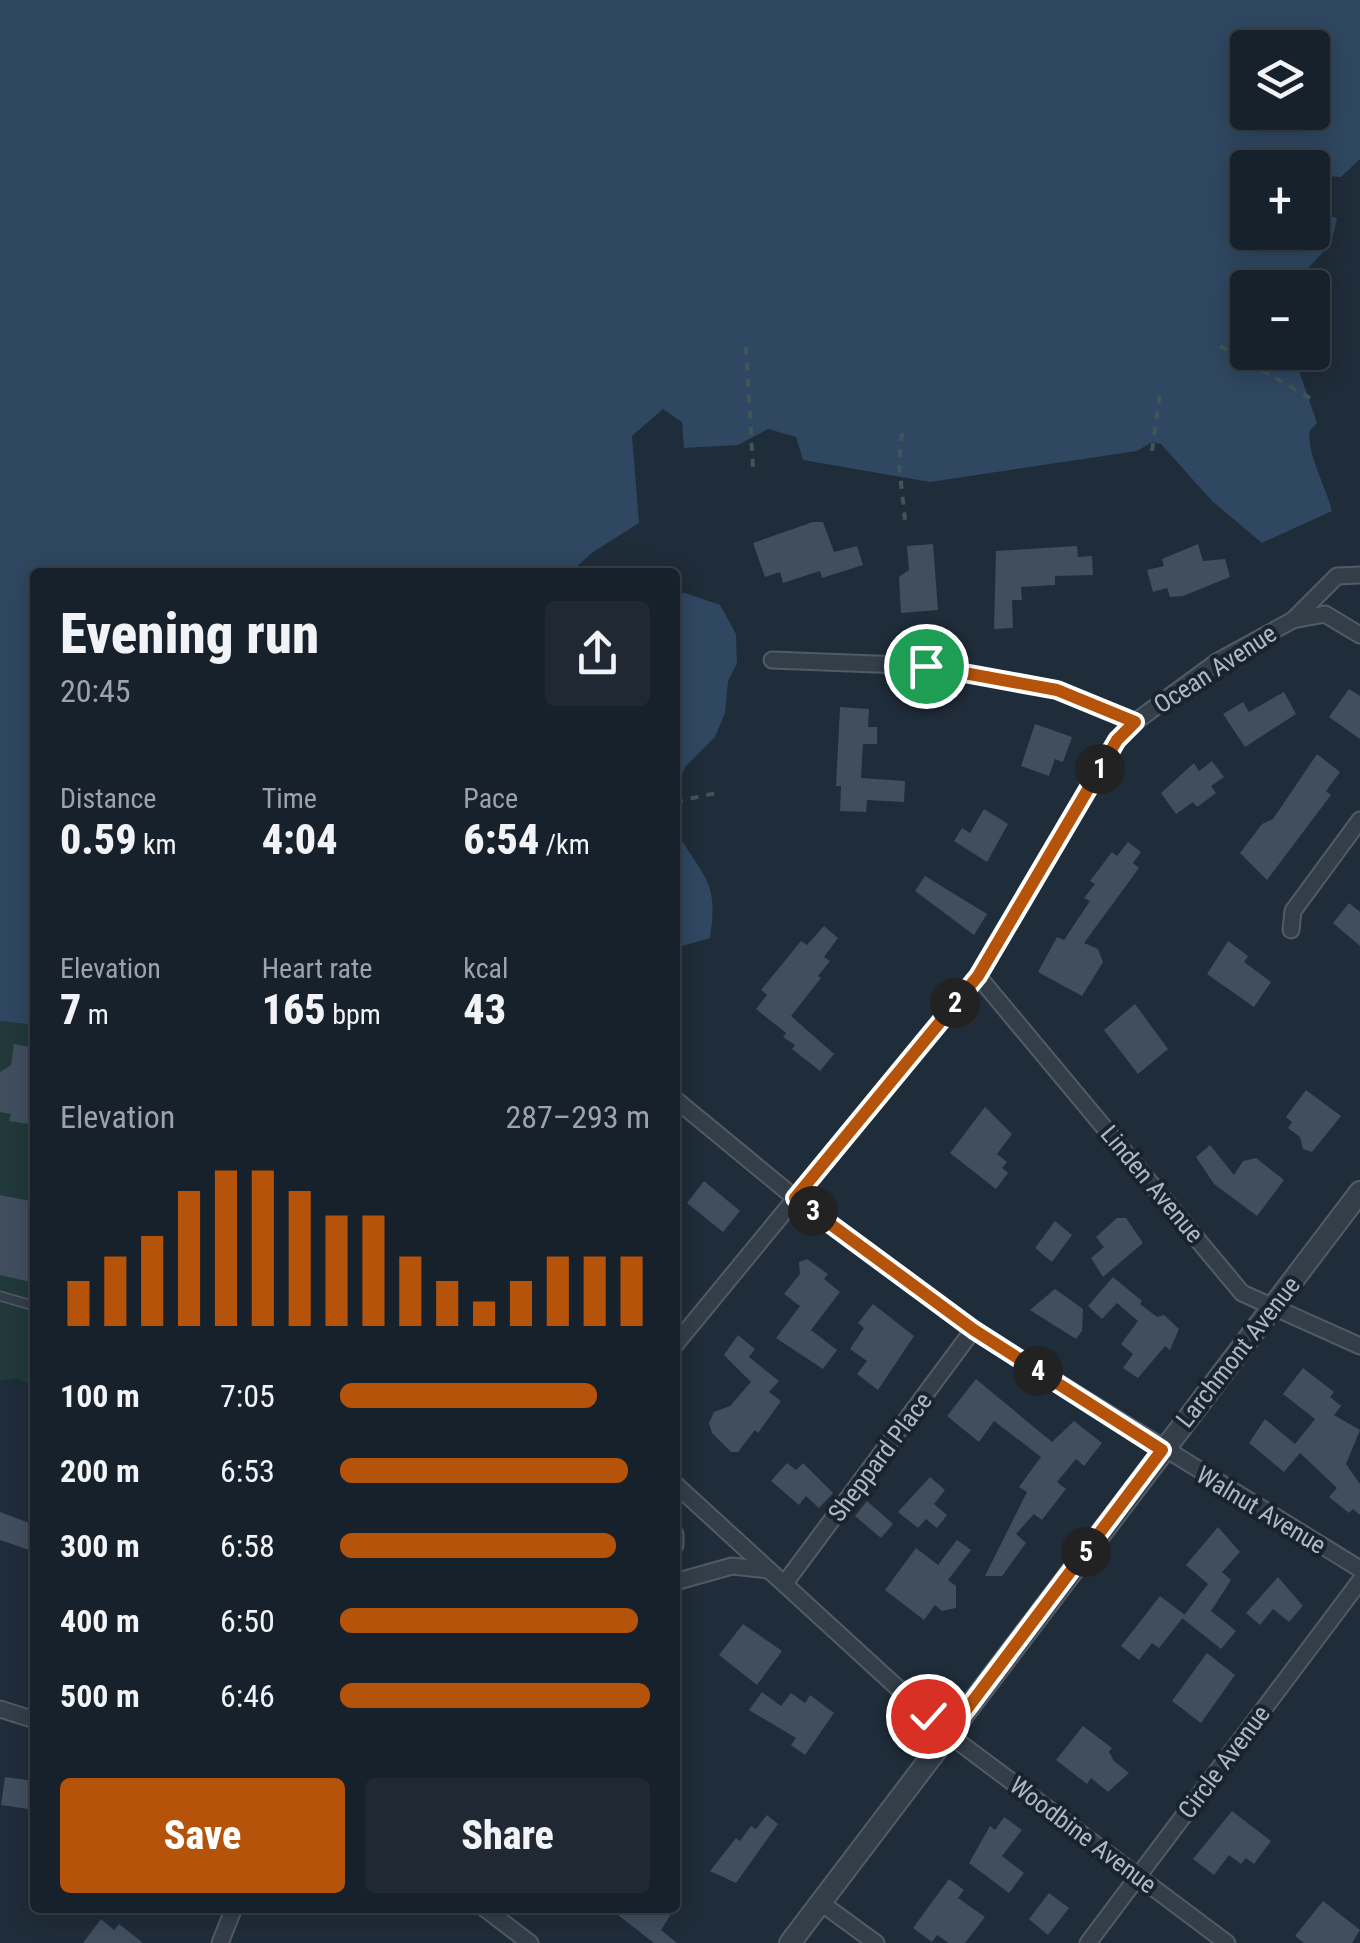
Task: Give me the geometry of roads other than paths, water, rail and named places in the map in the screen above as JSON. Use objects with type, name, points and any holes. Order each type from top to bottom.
[{"type":"street","name":"Ocean Avenue","points":[[680,1340],[978,976],[1117,740],[1135,722],[1218,661],[1293,620],[1337,576],[1360,575]]},
{"type":"street","points":[[1293,620],[1325,614],[1360,634]]},
{"type":"street","points":[[772,660],[926,666],[1057,690],[1135,722]]},
{"type":"street","points":[[1290,930],[1293,911],[1360,820]]},
{"type":"street","name":"Linden Avenue","points":[[978,976],[1242,1293],[1360,1346]]},
{"type":"street","name":"Walnut Avenue","points":[[680,1103],[795,1198],[974,1330],[1162,1450],[1360,1569]]},
{"type":"street","name":"Larchmont Avenue","points":[[790,1943],[1360,1192]]},
{"type":"street","name":"Sheppard Place","points":[[784,1583],[974,1330]]},
{"type":"street","name":"Woodbine Avenue","points":[[680,1489],[948,1734],[1227,1943]]},
{"type":"street","points":[[680,1581],[732,1566],[770,1570]]},
{"type":"street","name":"Circle Avenue","points":[[1088,1943],[1360,1580]]},
{"type":"street","points":[[0,1708],[30,1718]]},
{"type":"street","points":[[820,1903],[876,1943]]},
{"type":"street","points":[[220,1943],[232,1913]]},
{"type":"street","points":[[491,1913],[530,1943]]},
{"type":"lane","points":[[0,1296],[30,1305]]},
{"type":"water","points":[[0,0],[1360,0],[1360,159],[1341,177],[1330,176],[1330,150],[1230,150],[1230,250],[1325,250],[1308,270],[1230,270],[1230,370],[1299,370],[1317,423],[1310,430],[1311,449],[1332,511],[1262,543],[1212,501],[1161,444],[1152,442],[1137,451],[930,482],[803,460],[796,437],[768,429],[738,445],[684,448],[682,422],[663,409],[632,436],[639,523],[575,568],[30,568],[30,1024],[0,1021]]},
{"type":"water","points":[[1330,217],[1337,218],[1330,245]]},
{"type":"water","points":[[680,594],[720,605],[736,634],[737,663],[728,681],[725,713],[715,737],[680,777]]},
{"type":"water","points":[[680,837],[710,891],[710,938],[680,947]]}]
